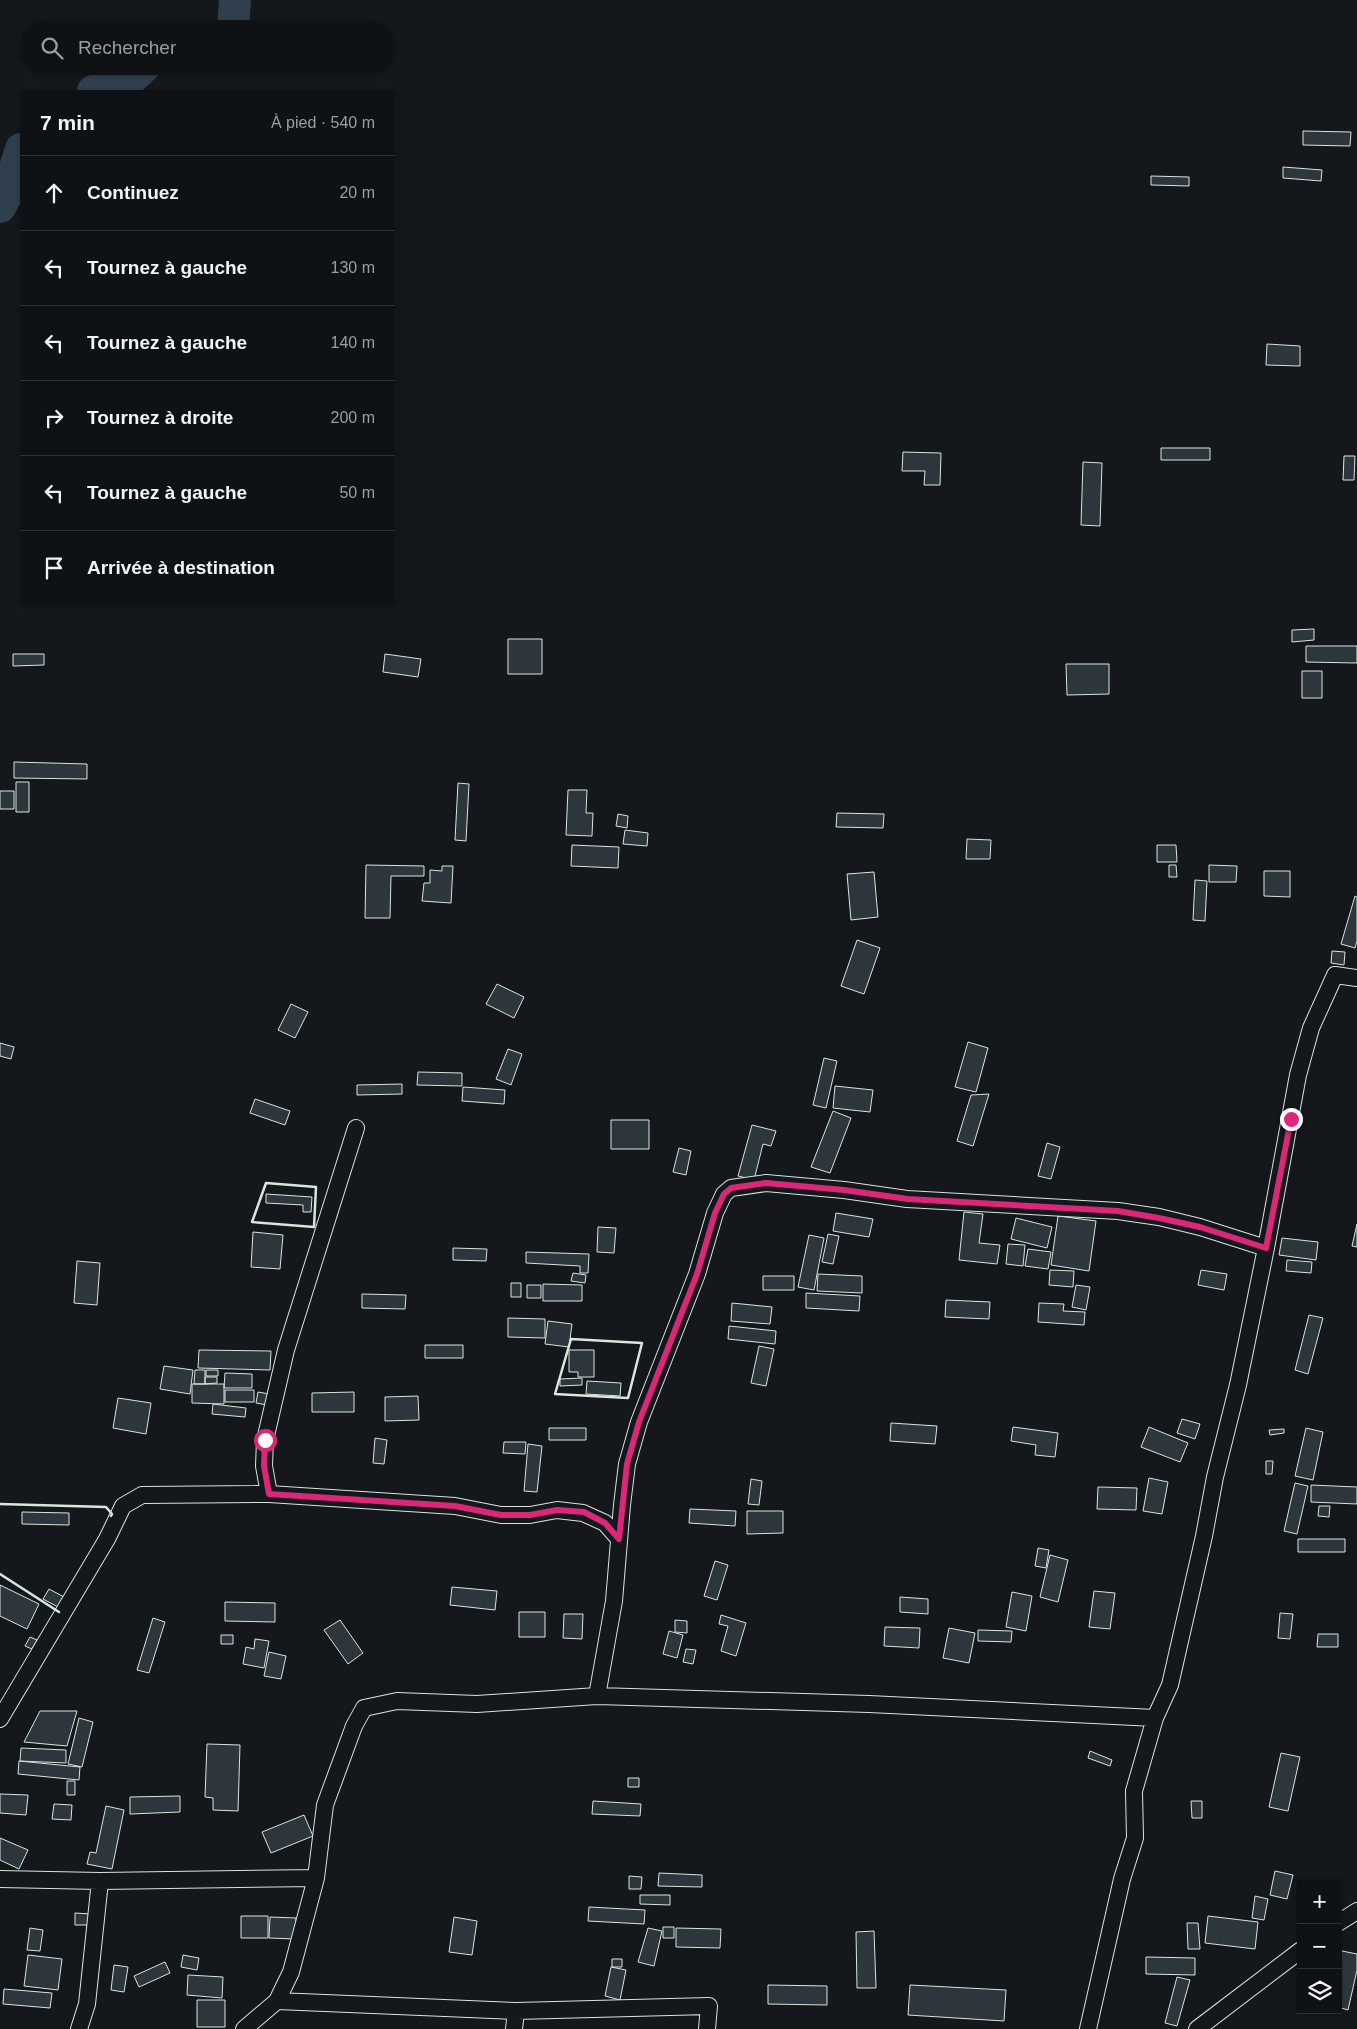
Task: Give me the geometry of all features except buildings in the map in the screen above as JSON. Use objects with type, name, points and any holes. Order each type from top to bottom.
[{"type":"street","points":[[1088,2029],[1122,1879],[1134,1838],[1134,1791],[1155,1718],[1170,1685],[1204,1536],[1215,1477],[1236,1393],[1266,1248],[1298,1075],[1311,1028],[1335,975],[1357,978]]},
{"type":"street","points":[[269,1494],[264,1466],[265,1440],[286,1350],[356,1128]]},
{"type":"street","points":[[596,1696],[614,1601],[627,1464],[639,1422],[697,1274],[715,1213],[724,1194],[731,1188],[766,1183],[844,1190],[908,1199],[1118,1211],[1200,1227],[1266,1248]]},
{"type":"street","points":[[0,1719],[107,1539],[123,1506],[142,1495],[269,1494],[455,1506],[501,1515],[530,1515],[557,1510],[584,1512],[605,1523],[619,1539]]},
{"type":"street","points":[[244,2029],[277,2001],[291,1972],[316,1878],[325,1805],[354,1726],[364,1708],[398,1701],[477,1704],[596,1696],[869,1704],[1155,1718]]},
{"type":"street","points":[[0,1879],[100,1881],[316,1878]]},
{"type":"street","points":[[79,2029],[87,2004],[100,1881]]},
{"type":"street","points":[[1342,1920],[1357,1911]]},
{"type":"street","points":[[1198,2029],[1297,1953]]},
{"type":"street","points":[[277,2001],[516,2011],[709,2006],[707,2029]]},
{"type":"street","points":[[514,2029],[516,2011]]},
{"type":"waterway","points":[[234,20],[235,0]]},
{"type":"waterway","points":[[96,90],[131,79],[135,75]]},
{"type":"waterway","points":[[0,207],[6,196],[20,152]]},
{"type":"wall","points":[[266,1183],[316,1187],[314,1227],[252,1222],[266,1183]]},
{"type":"wall","points":[[571,1339],[642,1343],[628,1398],[555,1394],[571,1339]]},
{"type":"wall","points":[[0,1504],[106,1507],[112,1514],[111,1516]]},
{"type":"wall","points":[[0,1574],[59,1612]]},
{"type":"route","points":[[265,1440],[264,1466],[269,1494],[455,1506],[501,1515],[530,1515],[557,1510],[584,1512],[605,1523],[619,1539],[627,1464],[639,1422],[697,1274],[715,1213],[724,1194],[731,1188],[766,1183],[844,1190],[908,1199],[1118,1211],[1200,1227],[1266,1248],[1291,1119]]}]
